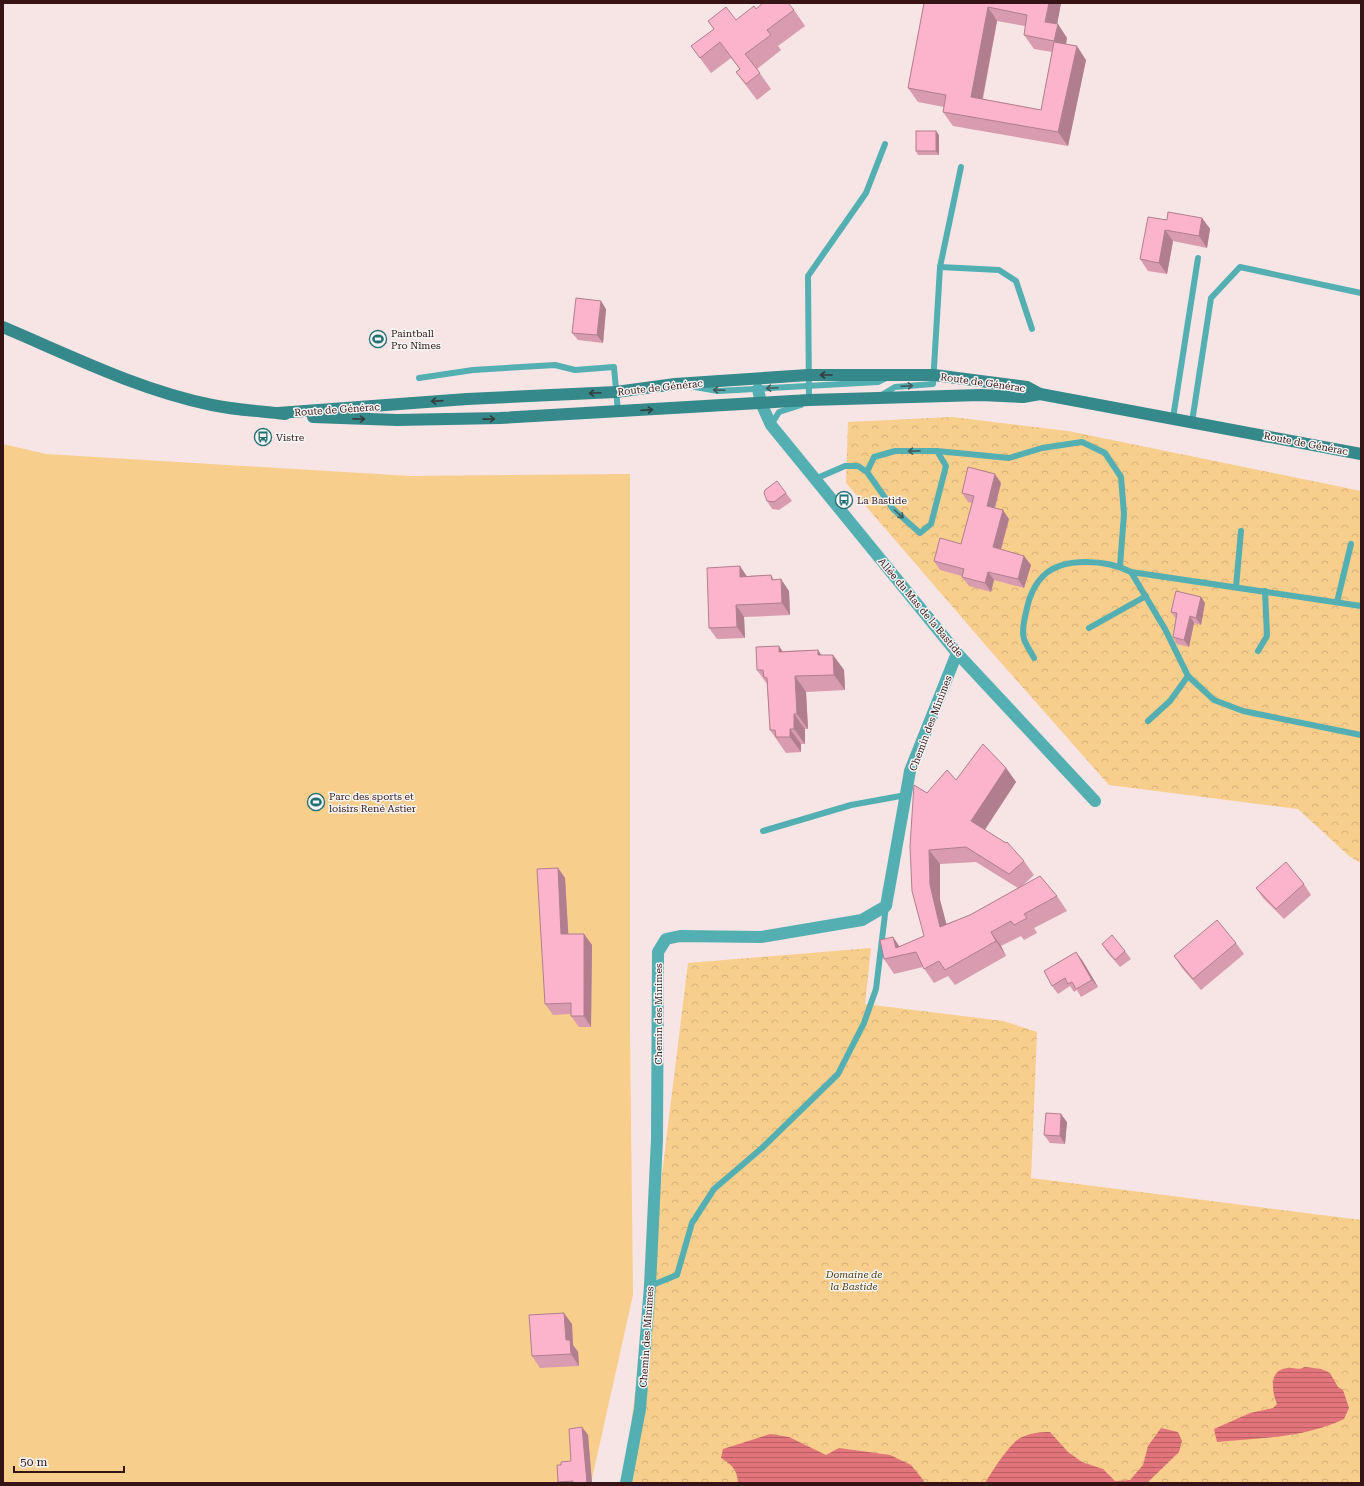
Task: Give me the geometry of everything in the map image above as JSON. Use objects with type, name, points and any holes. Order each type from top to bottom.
[{"type":"street","name":"Route de Générac","points":[[3,327],[91,365],[156,390],[211,405],[257,413],[278,413],[467,399],[616,392],[675,384],[808,380],[893,375],[934,375],[1027,387],[1040,394],[1361,454]]},
{"type":"street","name":"Allée du Mas de la Bastide","points":[[758,389],[761,402],[771,425],[957,653],[1095,801]]},
{"type":"street","name":"Route de Générac","points":[[278,413],[316,418],[397,420],[540,416],[617,409],[808,400],[981,395],[1023,397],[1040,394]]},
{"type":"street","name":"Chemin des Minimes","points":[[626,1483],[640,1409],[650,1286],[658,1139],[658,952],[666,939],[680,936],[761,937],[862,920],[886,906],[910,771],[957,653]]},
{"type":"lane","points":[[808,400],[808,276],[866,193],[885,144]]},
{"type":"lane","points":[[875,399],[896,387],[933,384],[940,267],[961,167]]},
{"type":"lane","points":[[1173,418],[1198,258]]},
{"type":"lane","points":[[940,267],[999,270],[1016,281],[1032,329]]},
{"type":"lane","points":[[1192,422],[1211,298],[1240,268],[1361,293]]},
{"type":"lane","points":[[419,378],[473,370],[555,365],[575,370],[614,367],[617,409]]},
{"type":"lane","points":[[675,384],[718,391],[758,389],[808,380]]},
{"type":"lane","points":[[771,425],[779,412],[800,405],[946,400],[981,395]]},
{"type":"lane","points":[[867,472],[874,458],[895,451],[936,451],[1009,458],[1042,448],[1082,442],[1105,453],[1121,477],[1124,514],[1120,566]]},
{"type":"lane","points":[[815,479],[845,466],[858,466],[867,472],[893,509],[920,533],[931,524],[946,466],[936,451]]},
{"type":"lane","points":[[1236,587],[1241,531]]},
{"type":"lane","points":[[1337,602],[1351,544]]},
{"type":"lane","points":[[1034,658],[1023,639],[1024,619],[1030,596],[1044,575],[1063,565],[1080,561],[1120,566],[1131,572],[1361,606]]},
{"type":"lane","points":[[1131,572],[1165,629],[1188,676],[1214,700],[1243,711],[1361,735]]},
{"type":"lane","points":[[1258,651],[1267,636],[1265,591]]},
{"type":"lane","points":[[1089,628],[1146,596]]},
{"type":"lane","points":[[1148,721],[1170,702],[1188,676]]},
{"type":"lane","points":[[763,831],[851,805],[906,796]]},
{"type":"lane","points":[[650,1286],[677,1275],[692,1223],[714,1189],[762,1148],[838,1074],[864,1023],[876,989],[886,906]]},
{"type":"green space","points":[[952,417],[1068,431],[1361,491],[1361,863],[1349,856],[1298,809],[1109,785],[988,648],[846,483],[848,422]]},
{"type":"green space","name":"Parc des sports et loisirs René Astier","points":[[3,444],[46,454],[410,476],[630,474],[630,1030],[633,1295],[591,1483],[3,1483]]},
{"type":"green space","name":"Domaine de la Bastide","points":[[871,948],[865,1004],[1003,1021],[1037,1032],[1031,1178],[1361,1220],[1361,1483],[624,1483],[688,963]]},
{"type":"shaded area","points":[[1305,1367],[1321,1369],[1330,1373],[1338,1387],[1343,1390],[1349,1408],[1344,1419],[1298,1434],[1217,1442],[1214,1429],[1250,1413],[1273,1408],[1277,1404],[1273,1382],[1277,1373],[1287,1368],[1300,1369]]},
{"type":"shaded area","points":[[1161,1428],[1178,1432],[1182,1441],[1179,1452],[1147,1483],[985,1483],[1002,1457],[1013,1444],[1022,1437],[1046,1432],[1050,1432],[1068,1452],[1082,1462],[1103,1469],[1115,1481],[1130,1480],[1143,1465],[1148,1446]]},
{"type":"shaded area","points":[[770,1434],[789,1437],[826,1455],[839,1448],[890,1455],[911,1465],[924,1481],[923,1483],[738,1483],[733,1468],[721,1458],[723,1449]]},
{"type":"building","points":[[763,3],[788,3],[794,10],[767,30],[771,35],[745,54],[760,73],[746,84],[736,72],[740,69],[720,42],[700,58],[691,46],[714,29],[708,21],[726,7],[736,20],[754,6],[756,9]]},
{"type":"building","points":[[924,3],[1049,3],[1045,22],[1058,24],[1054,41],[1024,35],[1027,15],[988,7],[971,97],[1041,110],[1054,42],[1077,46],[1058,132],[943,112],[946,95],[908,88]]},
{"type":"building","points":[[916,131],[936,131],[936,151],[916,151]]},
{"type":"building","points":[[1168,212],[1202,218],[1199,236],[1165,230],[1159,263],[1140,259],[1148,217],[1167,220]]},
{"type":"building","points":[[576,298],[601,301],[597,335],[572,333]]},
{"type":"building","points":[[968,467],[995,474],[987,506],[1003,510],[993,547],[1024,556],[1018,579],[988,572],[985,583],[962,577],[964,569],[934,561],[940,538],[961,544],[974,496],[962,493]]},
{"type":"building","points":[[777,481],[786,493],[774,502],[767,501],[764,493],[765,490]]},
{"type":"building","points":[[740,566],[740,577],[771,575],[772,580],[781,579],[782,603],[736,605],[737,627],[709,628],[707,568]]},
{"type":"building","points":[[1176,591],[1201,597],[1196,618],[1190,616],[1184,640],[1173,637],[1177,613],[1171,612]]},
{"type":"building","points":[[779,646],[779,652],[818,650],[818,655],[833,655],[834,675],[795,676],[797,714],[794,714],[794,729],[790,729],[790,737],[776,737],[775,730],[770,730],[767,678],[764,677],[763,670],[757,670],[756,647]]},
{"type":"building","points":[[983,744],[1006,768],[971,821],[1006,843],[1007,842],[1024,861],[1009,874],[966,847],[929,850],[930,885],[940,927],[970,915],[1040,876],[1057,896],[1024,914],[1027,918],[1014,925],[1011,921],[991,932],[996,941],[945,970],[939,961],[924,969],[916,952],[884,959],[880,940],[893,937],[896,948],[924,936],[912,891],[910,846],[914,785],[927,793],[947,770],[956,780]]},
{"type":"building","points":[[1286,862],[1304,884],[1276,909],[1256,888]]},
{"type":"building","points":[[558,868],[561,934],[584,934],[584,1016],[571,1016],[571,1003],[545,1004],[537,869]]},
{"type":"building","points":[[1217,920],[1236,943],[1193,979],[1174,956]]},
{"type":"building","points":[[1112,935],[1125,951],[1115,960],[1102,944]]},
{"type":"building","points":[[1076,952],[1092,980],[1076,989],[1072,982],[1068,984],[1065,978],[1052,986],[1044,971]]},
{"type":"building","points":[[1046,1113],[1061,1114],[1060,1136],[1044,1135]]},
{"type":"building","points":[[564,1313],[566,1340],[570,1340],[571,1354],[532,1356],[529,1315]]},
{"type":"building","points":[[582,1427],[587,1483],[573,1483],[573,1481],[558,1482],[557,1465],[561,1465],[561,1462],[571,1461],[569,1429]]},
{"type":"place","name":"Paintball Pro Nîmes","points":[[378,339]]},
{"type":"place","name":"Vistre","points":[[263,437]]},
{"type":"place","name":"La Bastide","points":[[844,500]]},
{"type":"place","name":"Parc des sports et loisirs René Astier","points":[[316,802]]}]
